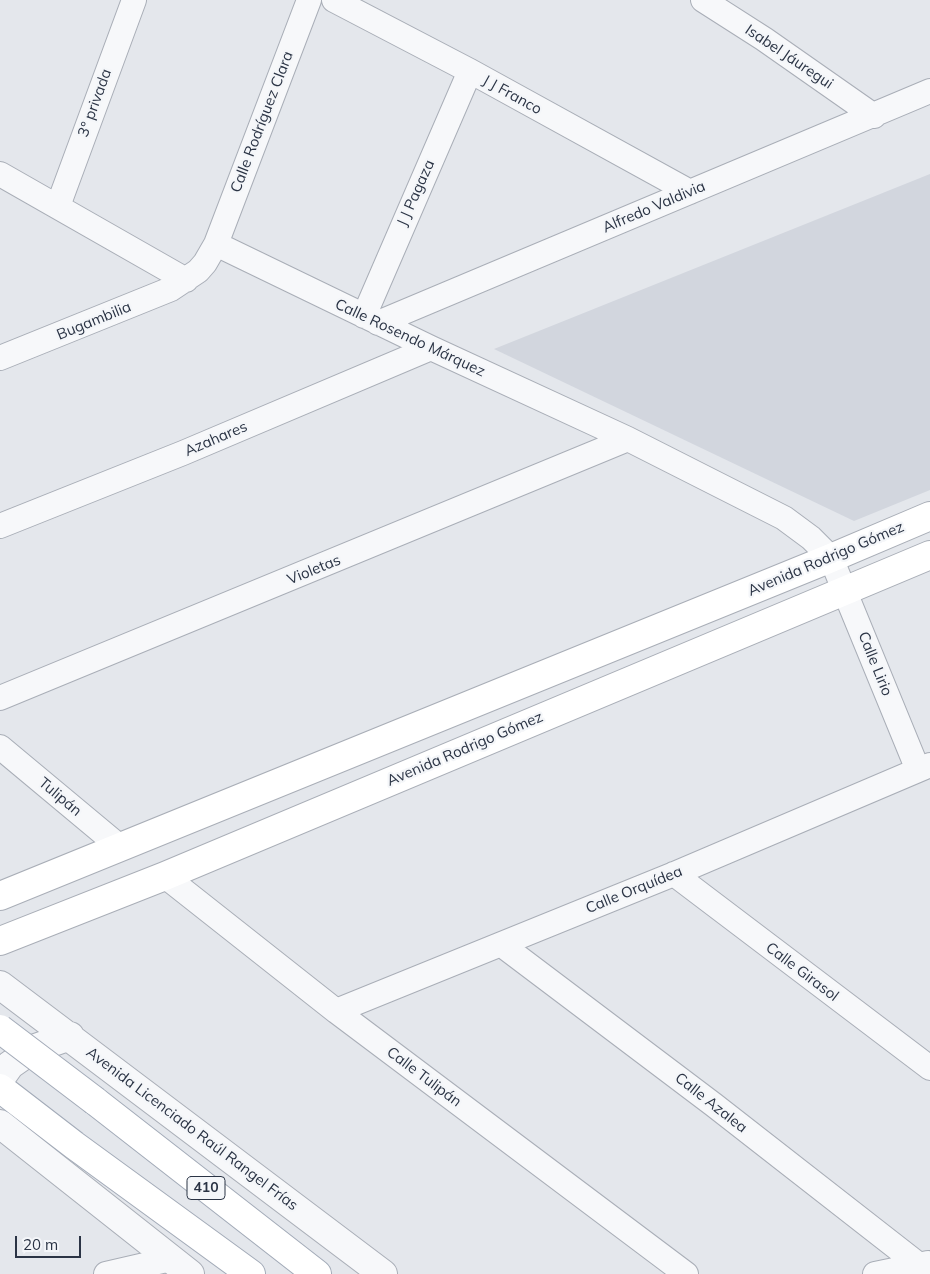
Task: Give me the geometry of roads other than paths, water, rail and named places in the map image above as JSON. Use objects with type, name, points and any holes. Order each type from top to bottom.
[{"type":"main road","name":"Avenida Rodrigo Gómez","points":[[0,896],[930,516]]},
{"type":"main road","name":"Avenida Rodrigo Gómez","points":[[0,942],[165,876],[845,589],[930,555]]},
{"type":"main road","name":"410","points":[[0,1029],[316,1274]]},
{"type":"main road","points":[[0,1088],[74,1145],[251,1274]]},
{"type":"street","name":"3° privada","points":[[58,206],[134,0]]},
{"type":"street","name":"Calle Rodríguez Clara","points":[[216,244],[309,0]]},
{"type":"street","name":"J J Franco","points":[[334,0],[470,71],[690,192]]},
{"type":"street","name":"Isabel Jáuregui","points":[[703,0],[764,39],[874,116]]},
{"type":"street","name":"J J Pagaza","points":[[371,319],[470,71]]},
{"type":"street","name":"Alfredo Valdivia","points":[[371,319],[690,192],[930,91]]},
{"type":"street","points":[[4,180],[58,206],[186,280],[205,263],[216,244]]},
{"type":"street","name":"Calle Rosendo Márquez","points":[[216,244],[431,348],[628,439],[784,518],[811,538],[831,558]]},
{"type":"street","name":"Bugambilia","points":[[0,358],[152,298],[186,280]]},
{"type":"street","name":"Azahares","points":[[0,526],[183,454],[431,348]]},
{"type":"street","name":"Violetas","points":[[0,698],[628,439]]},
{"type":"street","name":"Calle Lirio","points":[[831,558],[924,768]]},
{"type":"street","name":"Tulipán","points":[[0,747],[120,848]]},
{"type":"street","name":"Calle Orquídea","points":[[336,1011],[674,874],[924,768]]},
{"type":"street","name":"Calle Girasol","points":[[674,874],[930,1068]]},
{"type":"street","name":"Calle Tulipán","points":[[165,876],[336,1011],[686,1274]]},
{"type":"street","name":"Calle Azalea","points":[[502,945],[924,1264]]},
{"type":"street","name":"Avenida Licenciado Raúl Rangel Frías","points":[[0,985],[383,1274]]},
{"type":"street","points":[[0,1079],[10,1065],[33,1049],[70,1036]]},
{"type":"street","points":[[0,1124],[181,1267]]},
{"type":"street","points":[[875,1274],[924,1264]]},
{"type":"street","points":[[106,1274],[181,1267]]}]
